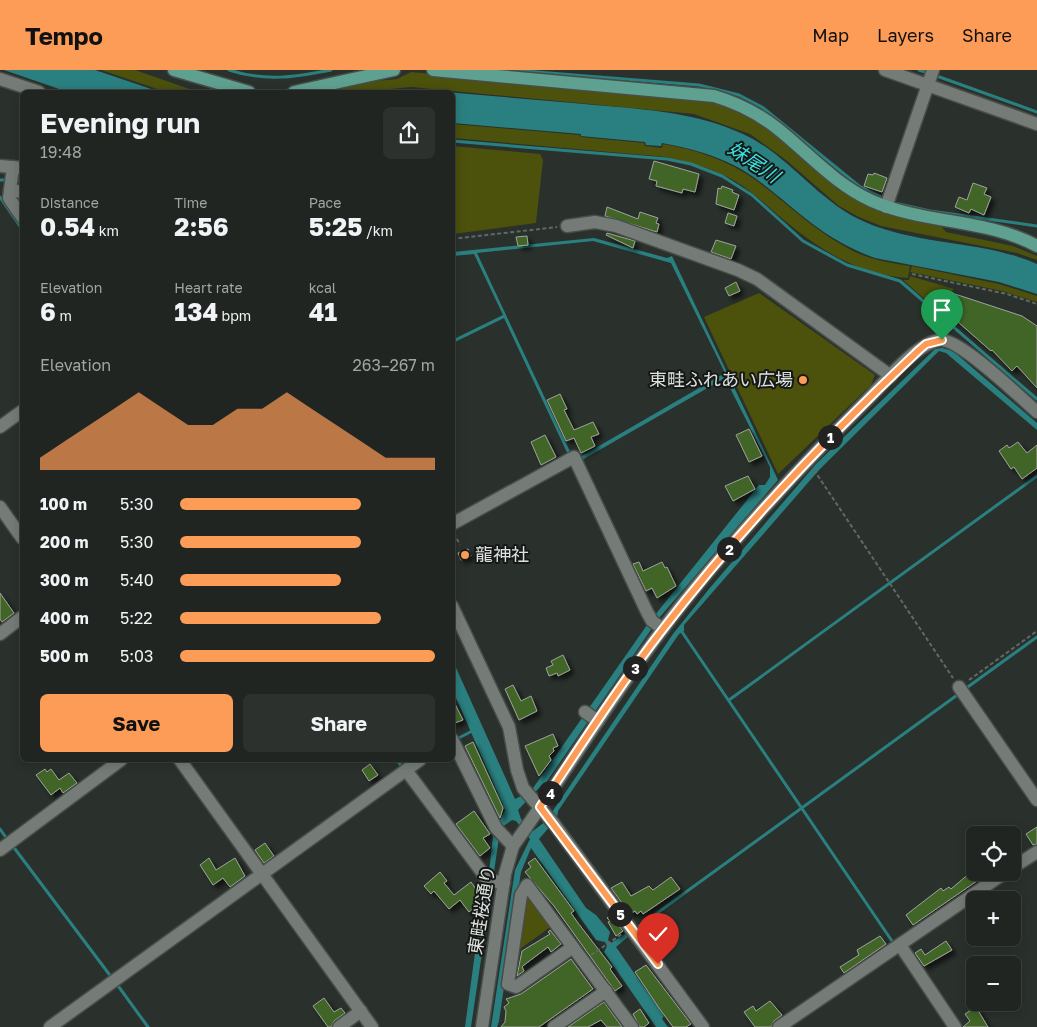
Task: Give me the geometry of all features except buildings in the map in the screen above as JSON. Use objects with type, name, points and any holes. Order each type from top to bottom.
[{"type":"main road","points":[[174,70],[238,90]]},
{"type":"main road","points":[[303,90],[394,70]]},
{"type":"main road","points":[[433,70],[694,92],[714,96],[732,102],[765,119],[839,182],[886,207],[916,216],[1016,237],[1037,246]]},
{"type":"street","points":[[885,70],[931,76],[1037,124]]},
{"type":"street","points":[[886,207],[931,76]]},
{"type":"street","points":[[0,79],[33,90]]},
{"type":"street","points":[[13,178],[9,198],[20,214]]},
{"type":"street","points":[[567,226],[595,222],[616,226],[738,270],[757,279],[891,376]]},
{"type":"street","name":"東畦桜通り","points":[[482,1027],[506,865],[513,846],[526,829],[547,816],[592,717],[657,625],[789,479],[891,376],[926,344],[942,340],[952,342],[961,347],[1037,412]]},
{"type":"street","points":[[0,427],[20,412]]},
{"type":"street","points":[[455,528],[573,459],[657,625]]},
{"type":"street","points":[[0,507],[20,535]]},
{"type":"street","points":[[455,612],[507,720],[516,770],[527,794],[547,816],[703,1027]]},
{"type":"street","points":[[0,634],[20,619]]},
{"type":"street","points":[[961,689],[1037,800]]},
{"type":"street","points":[[455,744],[499,831],[513,846]]},
{"type":"street","points":[[0,850],[118,762]]},
{"type":"street","points":[[181,762],[372,1027]]},
{"type":"street","points":[[50,1027],[408,772],[418,762]]},
{"type":"street","points":[[408,772],[488,880],[504,883]]},
{"type":"street","points":[[1021,862],[1037,852]]},
{"type":"street","points":[[779,1027],[939,922],[994,881]]},
{"type":"street","points":[[573,947],[516,987],[508,984],[521,894],[527,885],[606,991],[632,1027]]},
{"type":"street","points":[[899,947],[955,1027]]},
{"type":"street","points":[[554,1027],[606,991]]},
{"type":"street","points":[[339,1027],[361,1011]]},
{"type":"path","points":[[455,239],[567,226]]},
{"type":"path","points":[[912,274],[1007,294],[1037,304]]},
{"type":"path","points":[[816,474],[961,689],[1037,631]]},
{"type":"path","points":[[455,534],[460,545]]},
{"type":"path","points":[[583,960],[610,941]]},
{"type":"green space","points":[[101,70],[135,70],[192,90],[160,90]]},
{"type":"green space","points":[[411,72],[707,101],[733,108],[754,119],[817,169],[838,190],[940,225],[946,232],[1013,246],[1037,256],[1037,260],[1017,253],[881,226],[859,217],[839,206],[786,160],[750,134],[694,114],[411,87],[380,90],[335,90],[367,82],[397,79]]},
{"type":"green space","points":[[455,124],[580,135],[581,137],[644,143],[645,146],[662,148],[663,144],[700,153],[735,167],[757,181],[816,228],[855,252],[882,261],[910,266],[908,278],[872,272],[839,258],[793,228],[754,194],[730,178],[703,167],[666,157],[455,138]]},
{"type":"green space","points":[[455,146],[540,154],[543,160],[536,223],[455,234]]},
{"type":"green space","points":[[912,266],[999,284],[1037,296],[1037,302],[1002,291],[910,272]]},
{"type":"green space","points":[[910,276],[954,289],[936,309],[903,280],[909,280]]},
{"type":"green space","name":"東畦ふれあい広場","points":[[759,293],[875,375],[871,385],[778,474],[704,317]]},
{"type":"green space","points":[[531,895],[553,925],[516,952],[523,897]]},
{"type":"water","points":[[4,70],[95,70],[154,90],[62,90]]},
{"type":"water","name":"妹尾川","points":[[455,93],[665,112],[724,126],[760,143],[833,203],[865,222],[907,235],[1016,256],[1037,264],[1037,294],[999,282],[875,258],[856,250],[825,233],[744,171],[699,151],[662,143],[661,146],[646,145],[645,142],[581,136],[581,134],[455,123]]},
{"type":"water","points":[[594,238],[667,258],[672,256],[778,480],[659,618],[543,787],[539,788],[518,810],[521,819],[533,831],[546,821],[673,634],[709,589],[816,464],[935,349],[942,348],[953,351],[1037,423],[1037,430],[946,353],[939,351],[819,470],[684,625],[684,631],[679,634],[558,811],[557,818],[539,839],[586,908],[596,915],[610,932],[608,940],[611,943],[628,932],[630,935],[616,947],[664,1016],[662,1019],[668,1027],[656,1027],[604,952],[607,946],[605,942],[596,940],[531,848],[521,872],[499,1021],[497,1027],[491,1027],[515,870],[530,839],[516,821],[512,820],[502,827],[499,838],[471,1027],[465,1027],[479,923],[485,888],[488,882],[493,835],[505,810],[455,696],[455,665],[515,799],[531,791],[647,625],[573,464],[455,530],[455,526],[571,461],[504,318],[455,342],[455,339],[503,315],[474,254],[455,256],[455,252]],"holes":[[[593,241],[671,263],[725,373],[580,457],[573,458],[477,253]],[[725,378],[770,467],[770,477],[765,485],[759,485],[655,615],[582,460]]]},
{"type":"waterway","points":[[229,70],[242,74],[268,77],[305,75],[331,70]]},
{"type":"waterway","points":[[512,70],[699,85],[739,95],[762,107],[859,186],[881,197]]},
{"type":"waterway","points":[[919,70],[928,73]]},
{"type":"waterway","points":[[934,75],[1037,112]]},
{"type":"waterway","points":[[455,141],[667,159],[691,164],[722,176],[752,195],[803,241],[847,265],[900,281],[1037,399]]},
{"type":"waterway","points":[[0,180],[7,180]]},
{"type":"waterway","points":[[13,180],[20,181]]},
{"type":"waterway","points":[[0,197],[20,226]]},
{"type":"waterway","points":[[899,204],[930,211],[1037,226]]},
{"type":"waterway","points":[[729,700],[1037,476]]},
{"type":"waterway","points":[[680,629],[894,944]]},
{"type":"waterway","points":[[965,689],[1037,637]]},
{"type":"waterway","points":[[635,929],[960,693]]},
{"type":"waterway","points":[[455,740],[474,730]]},
{"type":"waterway","points":[[398,762],[402,767]]},
{"type":"waterway","points":[[0,829],[7,839]]},
{"type":"waterway","points":[[12,845],[112,978]]},
{"type":"waterway","points":[[116,983],[148,1027]]},
{"type":"place","name":"東畦ふれあい広場","points":[[803,380]]},
{"type":"place","name":"龍神社","points":[[465,555]]},
{"type":"route","points":[[658,964],[540,807],[663,629],[775,495],[806,460],[919,350],[926,344],[942,340]]}]
